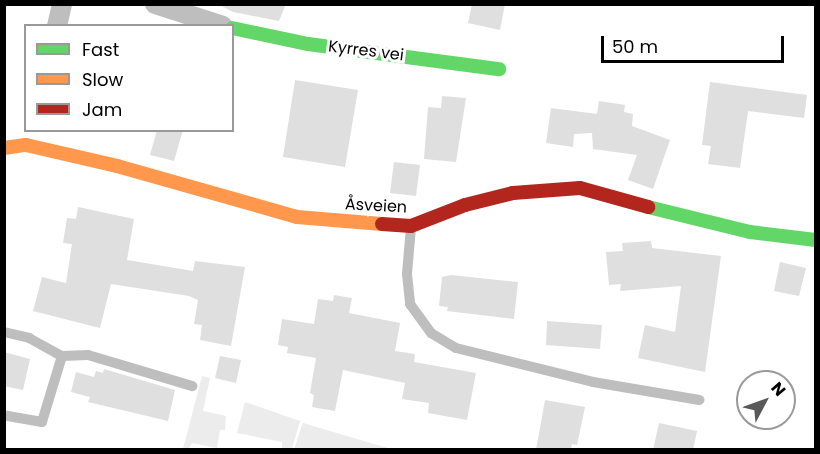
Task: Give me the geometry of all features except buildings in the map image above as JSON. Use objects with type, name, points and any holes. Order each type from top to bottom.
[{"type":"street","points":[[57,24],[62,4]]},
{"type":"street","points":[[155,4],[216,24]]},
{"type":"street","name":"Kyrres vei","points":[[234,28],[308,44],[500,69]]},
{"type":"street","name":"Åsveien","points":[[4,148],[27,138],[297,217],[411,226],[465,205],[513,193],[580,188],[694,220],[816,240]]},
{"type":"lane","points":[[411,226],[407,274],[410,304],[431,333],[456,348],[593,382],[699,400]]},
{"type":"lane","points":[[4,332],[29,338],[62,356],[88,355],[192,386]]},
{"type":"lane","points":[[4,415],[42,422],[62,356]]},
{"type":"shaded area","points":[[202,376],[210,378],[203,411],[226,416],[225,430],[220,430],[217,448],[192,443],[189,449],[183,449]]},
{"type":"shaded area","points":[[245,402],[300,421],[292,449],[282,449],[282,442],[237,433]]},
{"type":"shaded area","points":[[303,423],[391,449],[294,449]]},
{"type":"traffic: fast","points":[[234,28],[308,44],[499,69]]},
{"type":"traffic: fast","points":[[648,207],[750,232],[816,240]]},
{"type":"traffic: slow","points":[[4,148],[26,145],[117,166],[297,217],[382,224]]},
{"type":"traffic: jam","points":[[382,224],[411,226],[465,205],[513,193],[580,188],[648,207]]}]
